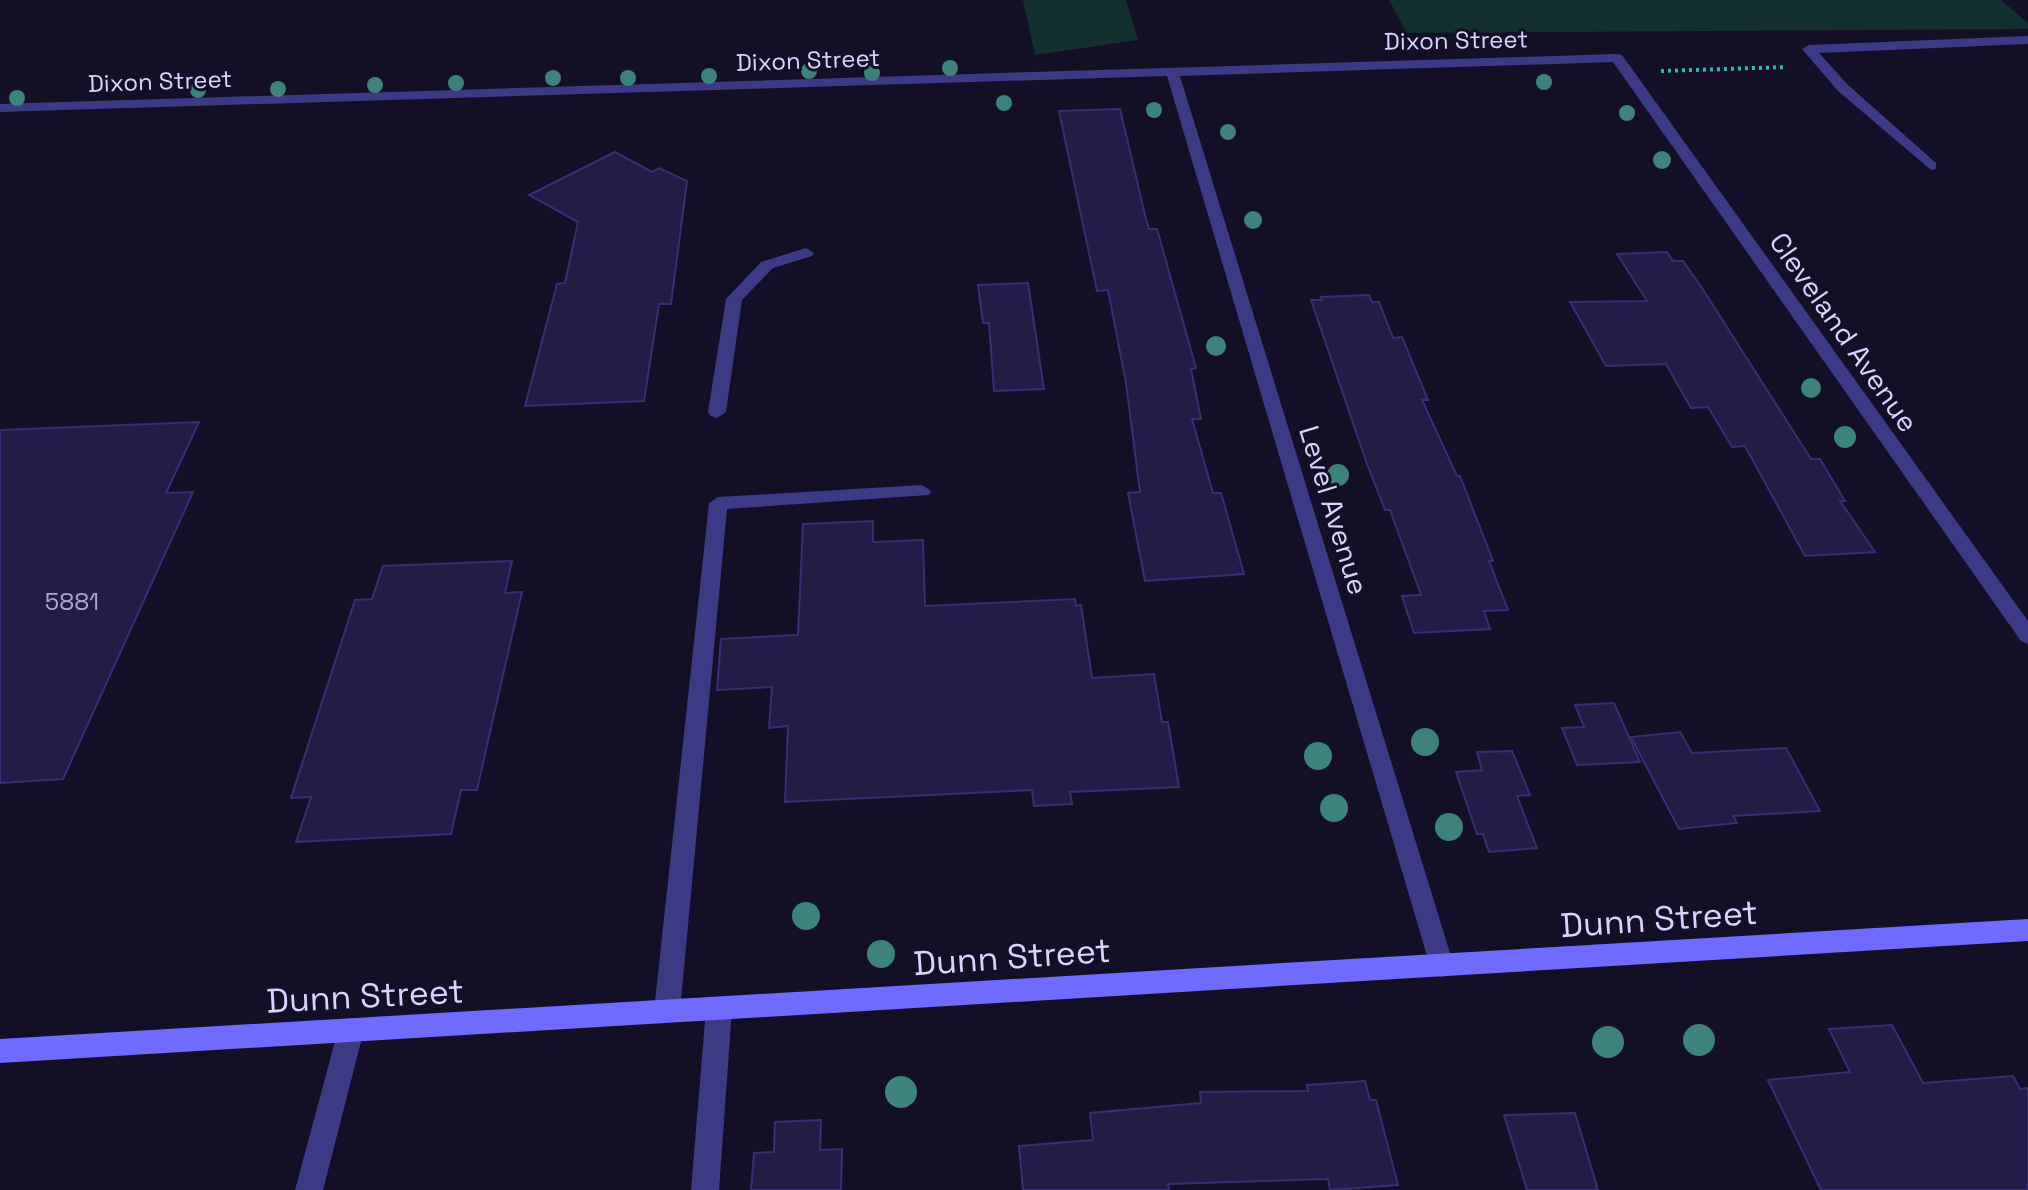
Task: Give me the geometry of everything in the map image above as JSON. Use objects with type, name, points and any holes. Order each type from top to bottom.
[{"type":"street","points":[[1931,166],[1843,88],[1809,49],[2028,40]]},
{"type":"street","name":"Dixon Street","points":[[0,108],[1617,58]]},
{"type":"street","name":"Cleveland Avenue","points":[[1617,58],[2028,636]]},
{"type":"street","name":"Level Avenue","points":[[1172,70],[1442,966]]},
{"type":"street","points":[[717,412],[734,299],[767,265],[806,253]]},
{"type":"street","points":[[667,1011],[718,503],[922,491]]},
{"type":"street","name":"Dunn Street","points":[[0,1051],[2028,930]]},
{"type":"street","points":[[705,1190],[719,1009]]},
{"type":"street","points":[[309,1190],[351,1030]]},
{"type":"green space","points":[[1023,0],[1126,0],[1138,40],[1035,55]]},
{"type":"green space","points":[[1389,0],[2001,0],[2028,23],[2028,29],[1407,33]]},
{"type":"building","points":[[1120,109],[1149,229],[1157,229],[1196,368],[1191,369],[1201,419],[1192,419],[1213,493],[1221,493],[1244,574],[1145,581],[1128,493],[1140,492],[1126,383],[1108,290],[1097,291],[1059,111]]},
{"type":"building","points":[[615,152],[652,172],[659,168],[687,181],[671,304],[659,304],[644,401],[525,406],[557,284],[565,283],[578,222],[529,195]]},
{"type":"building","points":[[1667,252],[1673,261],[1683,261],[1702,288],[1811,459],[1820,459],[1845,501],[1840,501],[1875,552],[1805,556],[1745,446],[1732,447],[1708,407],[1691,408],[1666,364],[1606,366],[1570,302],[1647,301],[1617,254]]},
{"type":"building","points":[[1028,283],[1044,389],[994,391],[989,323],[983,323],[978,285]]},
{"type":"building","points":[[1369,295],[1372,302],[1379,302],[1393,338],[1402,337],[1428,400],[1422,400],[1457,476],[1460,476],[1493,561],[1489,561],[1508,610],[1484,611],[1490,629],[1414,633],[1402,596],[1421,595],[1390,510],[1385,510],[1367,464],[1311,300]]},
{"type":"building","points":[[199,422],[166,493],[193,492],[63,779],[0,783],[0,430]]},
{"type":"building","points":[[873,521],[873,542],[923,540],[925,606],[1075,599],[1076,606],[1081,605],[1092,678],[1154,674],[1162,722],[1168,722],[1179,787],[1070,792],[1072,804],[1034,806],[1032,790],[785,802],[788,726],[769,728],[772,687],[717,690],[721,639],[798,635],[803,524]]},
{"type":"building","points":[[512,561],[505,593],[522,592],[477,790],[461,790],[451,834],[296,842],[311,797],[291,798],[355,600],[372,599],[383,566]]},
{"type":"building","points":[[1614,703],[1640,762],[1577,765],[1562,728],[1584,727],[1575,705]]},
{"type":"building","points":[[1680,732],[1692,753],[1786,748],[1820,811],[1733,816],[1737,823],[1679,829],[1631,737]]},
{"type":"building","points":[[1512,751],[1530,795],[1517,796],[1537,848],[1489,852],[1483,834],[1477,834],[1456,772],[1482,770],[1477,752]]},
{"type":"building","points":[[1892,1025],[1923,1083],[2013,1076],[2020,1089],[2028,1088],[2028,1190],[1821,1190],[1768,1080],[1850,1072],[1829,1029]]},
{"type":"building","points":[[1365,1081],[1370,1100],[1376,1100],[1398,1185],[1330,1190],[1328,1179],[1168,1184],[1169,1190],[1023,1190],[1019,1146],[1093,1140],[1090,1113],[1201,1103],[1200,1092],[1308,1091],[1307,1085]]},
{"type":"building","points":[[1575,1113],[1598,1190],[1527,1190],[1504,1115]]},
{"type":"building","points":[[821,1120],[820,1150],[842,1149],[841,1190],[751,1190],[754,1153],[774,1152],[775,1122]]}]
